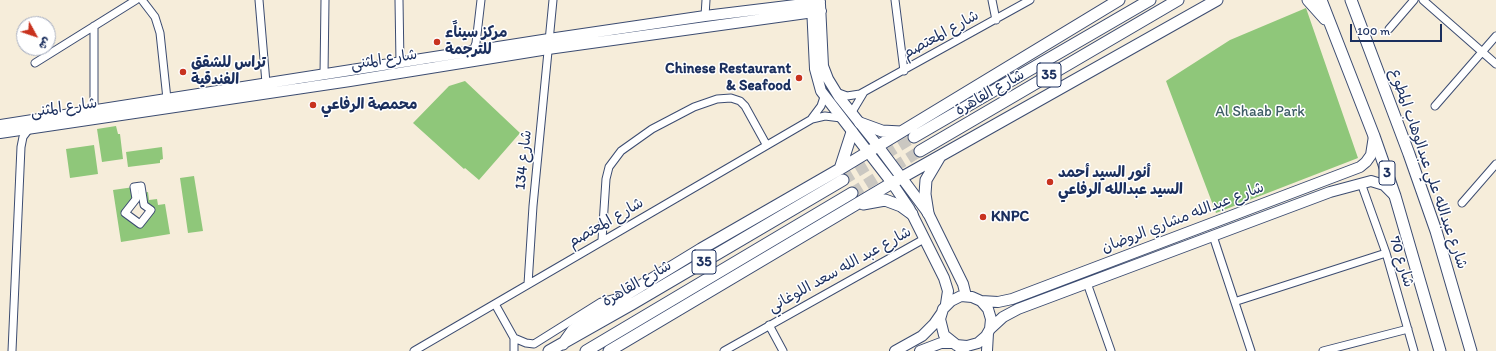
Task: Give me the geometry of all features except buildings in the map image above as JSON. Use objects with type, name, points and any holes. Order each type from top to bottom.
[{"type":"main road","points":[[563,344],[568,335],[578,325],[621,298],[707,245],[842,175],[868,152],[1119,0]]},
{"type":"main road","name":"شارع القاهرة","points":[[914,137],[1150,0]]},
{"type":"main road","name":"شارع القاهرة","points":[[920,151],[1178,0]]},
{"type":"main road","points":[[609,351],[896,180],[1217,0]]},
{"type":"main road","points":[[1308,0],[1321,14],[1333,33]]},
{"type":"main road","name":"3","points":[[1321,0],[1374,136],[1395,196],[1440,351]]},
{"type":"main road","name":"شارع عبدالله علي عبدالوهاب المطوع","points":[[1351,0],[1436,232],[1471,351]]},
{"type":"main road","points":[[1355,0],[1359,21]]},
{"type":"main road","points":[[860,123],[882,131],[901,132]]},
{"type":"main road","points":[[842,175],[852,132]]},
{"type":"main road","points":[[928,213],[926,180],[941,156]]},
{"type":"main road","name":"شارع القاهرة","points":[[549,351],[563,344],[842,175]]},
{"type":"main road","name":"شارع القاهرة","points":[[586,351],[852,193]]},
{"type":"main road","points":[[853,207],[885,200],[901,206],[912,214]]},
{"type":"street","points":[[35,63],[136,0]]},
{"type":"street","points":[[142,0],[155,17],[160,33],[167,99]]},
{"type":"street","points":[[259,0],[266,83]]},
{"type":"street","points":[[324,75],[325,0]]},
{"type":"street","points":[[399,0],[400,63]]},
{"type":"street","points":[[473,51],[476,43],[480,0]]},
{"type":"street","name":"شارع 134","points":[[528,284],[533,206],[553,0]]},
{"type":"street","points":[[705,16],[706,0]]},
{"type":"street","points":[[895,0],[904,71]]},
{"type":"street","points":[[992,0],[996,20]]},
{"type":"street","name":"شارع المعتصم","points":[[835,92],[847,96],[856,96],[904,71],[1030,0]]},
{"type":"street","points":[[1389,29],[1414,0]]},
{"type":"street","points":[[1423,0],[1496,64]]},
{"type":"street","points":[[816,5],[823,66],[835,92],[878,146],[944,278],[948,291],[946,304],[930,329],[917,340],[895,351]]},
{"type":"street","points":[[816,5],[816,74],[824,96],[868,152],[928,213],[966,296]]},
{"type":"street","name":"شارع المثنى","points":[[0,125],[473,51],[549,44],[816,5]]},
{"type":"street","name":"شارع المثنى","points":[[0,133],[342,82],[705,16],[816,5]]},
{"type":"street","points":[[94,26],[94,110]]},
{"type":"street","points":[[1435,106],[1496,36]]},
{"type":"street","points":[[852,112],[864,92]]},
{"type":"street","points":[[812,119],[818,111],[824,96]]},
{"type":"street","points":[[602,240],[606,179],[611,163],[624,149],[677,115],[718,98],[737,99],[747,108],[766,144]]},
{"type":"street","name":"شارع المعتصم","points":[[414,351],[766,144],[812,119],[825,116],[841,118]]},
{"type":"street","points":[[12,351],[20,166],[22,142],[29,128]]},
{"type":"street","name":"شارع عبدالله مشاري الروضان","points":[[981,302],[998,302],[1016,298],[1329,178],[1360,168],[1372,152],[1374,136]]},
{"type":"street","points":[[1462,203],[1496,164]]},
{"type":"street","points":[[1329,178],[1333,185],[1330,192]]},
{"type":"street","name":"شارع عبدالله مشاري الروضان","points":[[989,330],[1003,317],[1018,309],[1330,192],[1361,182],[1371,181],[1380,183],[1395,196]]},
{"type":"street","name":"شارع 70","points":[[1361,182],[1386,253],[1414,351]]},
{"type":"street","points":[[141,186],[144,205],[151,210],[140,224],[125,213],[136,199],[134,187],[141,186]]},
{"type":"street","points":[[1214,236],[1252,351]]},
{"type":"street","name":"شارع عبد الله سعد اللوغاني","points":[[724,351],[924,239]]},
{"type":"street","points":[[1236,302],[1386,253]]},
{"type":"street","points":[[1134,254],[1130,260],[1133,264],[1138,265]]},
{"type":"street","points":[[944,278],[952,278],[956,272]]},
{"type":"street","points":[[1087,284],[1111,351]]},
{"type":"street","points":[[946,304],[955,298],[966,296],[981,302],[990,314],[987,351]]},
{"type":"street","points":[[514,338],[526,344],[534,344],[601,302],[613,298],[621,298]]},
{"type":"street","points":[[1016,298],[1012,304],[1018,309]]},
{"type":"street","points":[[495,304],[514,338],[514,351]]},
{"type":"street","points":[[941,314],[942,330],[957,346]]},
{"type":"street","name":"شارع عبد الله سعد اللوغاني","points":[[769,325],[783,351]]},
{"type":"street","points":[[1323,351],[1408,329]]},
{"type":"street","points":[[921,351],[940,343],[967,346],[978,343],[989,330]]},
{"type":"street","points":[[917,340],[922,344],[921,351]]},
{"type":"green space","name":"Al Shaab Park","points":[[1306,8],[1358,158],[1216,213],[1166,81],[1230,40]]},
{"type":"green space","points":[[465,81],[520,133],[479,180],[465,168],[464,169],[413,123],[449,86]]},
{"type":"green space","points":[[116,126],[118,134],[120,134],[123,159],[102,162],[97,129]]},
{"type":"green space","points":[[94,145],[98,174],[70,178],[66,149]]},
{"type":"green space","points":[[162,147],[163,159],[160,160],[160,163],[128,167],[126,152]]},
{"type":"green space","points":[[194,176],[203,231],[188,233],[180,178]]},
{"type":"green space","points":[[134,187],[136,199],[125,213],[140,224],[151,210],[144,205],[142,193],[148,192],[149,200],[157,199],[158,205],[165,204],[170,234],[121,242],[113,190]]},
{"type":"tunnel","points":[[843,180],[914,137]]},
{"type":"tunnel","points":[[852,193],[920,151]]},
{"type":"place","name":"مركز سيناًء للترجمة","points":[[437,42]]},
{"type":"place","name":"تراس للشقق الفندقية","points":[[183,72]]},
{"type":"place","name":"Chinese Restaurant & Seafood","points":[[799,78]]},
{"type":"place","name":"محمصة الرفاعي","points":[[313,105]]},
{"type":"place","name":"أنور السيد أحمد السيد عبدالله الرفاعي","points":[[1050,182]]},
{"type":"place","name":"KNPC","points":[[983,217]]}]
